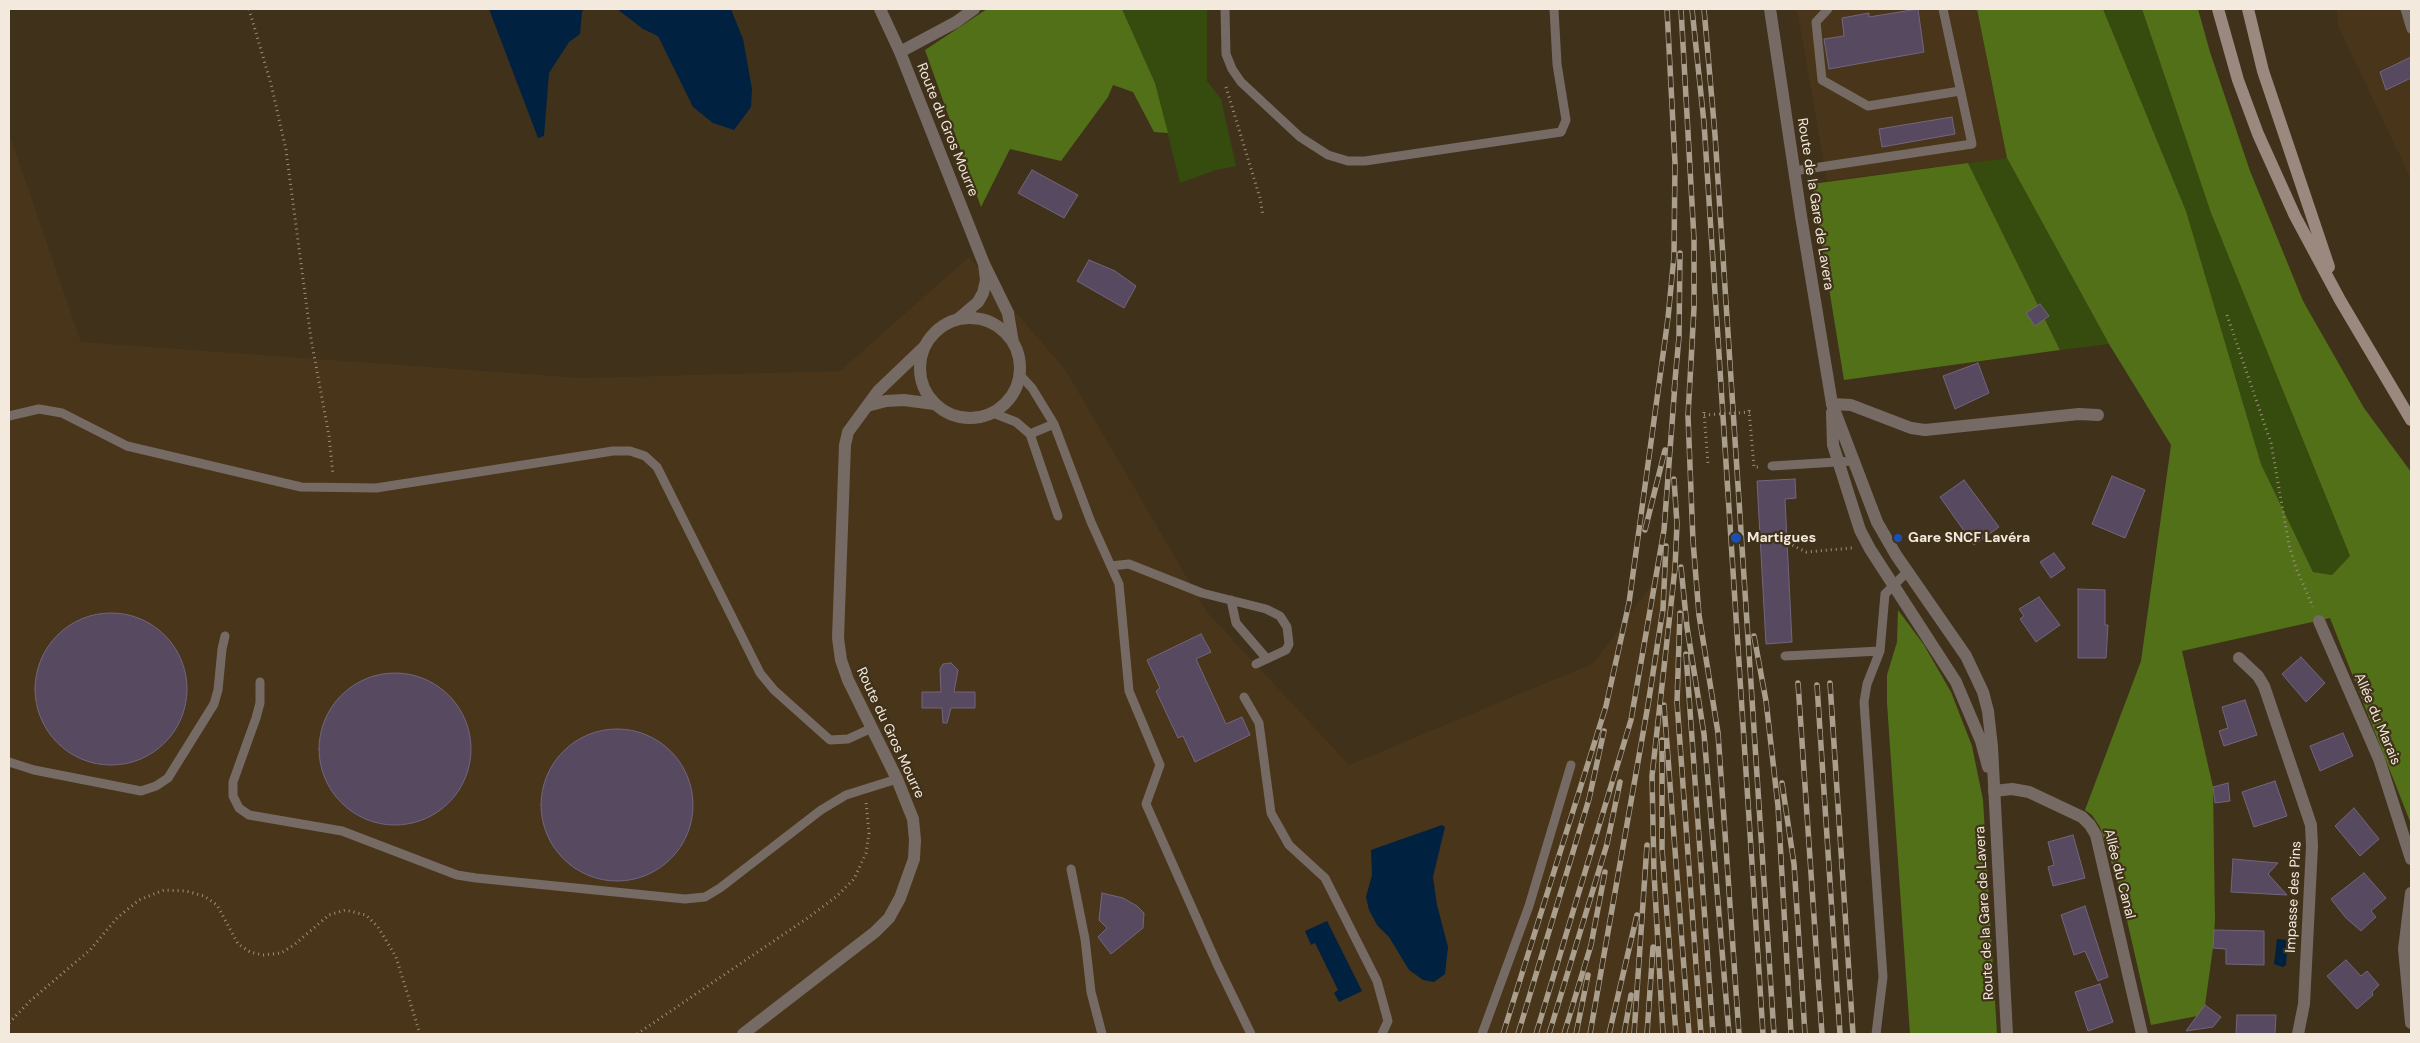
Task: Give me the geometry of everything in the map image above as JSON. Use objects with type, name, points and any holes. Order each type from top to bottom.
[{"type":"main road","points":[[2218,9],[2238,80],[2258,134],[2295,216],[2340,300],[2411,420]]},
{"type":"main road","points":[[2248,9],[2277,116],[2340,300]]},
{"type":"street","name":"Route du Gros Mourre","points":[[880,9],[900,52],[984,264],[1008,313],[1013,343],[1019,358],[1020,374]]},
{"type":"street","points":[[900,52],[956,22],[974,9]]},
{"type":"street","name":"Route de la Gare de Lavera","points":[[1770,9],[1832,404],[1833,445],[1838,463],[1860,530],[1956,682],[1981,741],[1994,791]]},
{"type":"street","name":"Route du Gros Mourre","points":[[743,1034],[876,932],[889,918],[908,879],[914,859],[915,840],[912,819],[897,779],[841,660],[837,614],[845,445],[848,432],[878,391],[924,347],[932,334],[944,325],[958,319],[978,302],[983,293],[986,280],[984,264]]},
{"type":"street","name":"Route du Gros Mourre","points":[[958,319],[973,318],[989,322],[1003,330],[1013,343]]},
{"type":"street","points":[[924,347],[920,361],[920,376],[924,391],[934,404],[947,413],[962,418],[978,418],[994,413],[1006,403],[1015,390],[1020,374]]},
{"type":"street","points":[[867,406],[886,401],[904,400],[934,404]]},
{"type":"street","points":[[1832,404],[1851,405],[1911,428],[1925,430],[2079,414],[2098,415]]},
{"type":"street","name":"Route de la Gare de Lavera","points":[[1832,404],[1877,522],[1966,656],[1982,692],[1990,729],[2007,1034]]},
{"type":"street","name":"Allée du Marais","points":[[2319,621],[2378,759],[2411,859]]},
{"type":"street","name":"Impasse des Pins","points":[[2239,658],[2258,676],[2264,686],[2311,825],[2312,846],[2304,1004],[2298,1034]]},
{"type":"street","name":"Allée du Canal","points":[[1994,791],[2021,790],[2054,802],[2082,817],[2096,835],[2142,1034]]},
{"type":"street","points":[[2411,893],[2404,948],[2411,1023]]},
{"type":"lane","points":[[1225,9],[1226,54],[1232,69],[1241,82],[1300,137],[1328,155],[1348,161],[1365,162],[1561,132],[1566,120],[1557,64],[1554,9]]},
{"type":"lane","points":[[1828,9],[1816,22],[1822,80],[1868,106],[1960,91]]},
{"type":"lane","points":[[1794,171],[1972,144],[1943,9]]},
{"type":"lane","points":[[2405,9],[2411,29]]},
{"type":"lane","points":[[1020,374],[1032,388],[1054,424],[1091,522],[1120,584],[1129,691],[1160,765],[1146,804],[1217,964],[1251,1034]]},
{"type":"lane","points":[[9,416],[39,410],[62,413],[128,446],[301,487],[376,488],[613,451],[630,451],[645,456],[657,468],[760,673],[774,690],[821,734],[830,740],[848,739],[872,728]]},
{"type":"lane","points":[[994,413],[1016,422],[1030,434],[1058,516]]},
{"type":"lane","points":[[1030,434],[1054,424]]},
{"type":"lane","points":[[1772,466],[1853,461]]},
{"type":"lane","points":[[1111,566],[1128,564],[1202,593],[1266,609],[1280,616],[1288,627],[1289,644],[1286,650],[1256,664]]},
{"type":"lane","points":[[1876,1034],[1883,977],[1864,702],[1867,684],[1880,651],[1885,594],[1908,571]]},
{"type":"lane","points":[[1231,600],[1236,623],[1267,659]]},
{"type":"lane","points":[[9,762],[34,770],[141,791],[156,786],[171,773],[214,704],[218,690],[225,636]]},
{"type":"lane","points":[[1785,656],[1880,651]]},
{"type":"lane","points":[[260,682],[260,703],[256,718],[233,782],[233,796],[239,808],[249,815],[342,831],[458,875],[685,900],[704,897],[720,888],[821,810],[846,795],[897,779]]},
{"type":"lane","points":[[1244,698],[1259,724],[1271,813],[1289,845],[1326,878],[1377,981],[1388,1021],[1382,1034]]},
{"type":"lane","points":[[1482,1034],[1529,906],[1571,765]]},
{"type":"lane","points":[[1072,869],[1086,939],[1091,992],[1102,1034]]},
{"type":"path","points":[[249,9],[286,150],[311,339],[333,463],[333,488]]},
{"type":"path","points":[[1224,82],[1260,198],[1263,216]]},
{"type":"path","points":[[2228,315],[2271,443],[2289,545],[2296,568],[2319,621]]},
{"type":"path","points":[[1708,464],[1704,413],[1749,411],[1754,467]]},
{"type":"path","points":[[1788,543],[1806,552],[1857,546]]},
{"type":"path","points":[[637,1034],[809,917],[837,896],[854,878],[866,853],[869,833],[864,789]]},
{"type":"path","points":[[9,1023],[30,1001],[90,950],[117,918],[139,900],[164,890],[204,896],[217,905],[238,944],[250,952],[263,955],[281,953],[294,945],[328,914],[345,910],[366,915],[378,927],[396,956],[420,1034]]},
{"type":"shaded area","points":[[1797,9],[1977,9],[2007,158],[1827,181]]},
{"type":"shaded area","points":[[2337,9],[2411,9],[2411,179],[2338,26]]},
{"type":"shaded area","points":[[9,133],[81,342],[582,378],[840,371],[969,257],[1066,371],[1207,612],[1349,765],[1594,663],[1671,558],[1715,1034],[9,1034]]},
{"type":"green space","points":[[987,9],[1122,9],[1155,83],[1168,133],[1154,132],[1133,92],[1113,85],[1108,97],[1061,161],[1010,149],[981,207],[925,50]]},
{"type":"green space","points":[[1122,9],[1207,9],[1207,81],[1221,99],[1236,166],[1216,170],[1180,183],[1155,83]]},
{"type":"green space","points":[[1977,9],[2103,9],[2186,211],[2261,464],[2313,572],[2332,575],[2350,556],[2211,213],[2142,9],[2198,9],[2210,52],[2250,171],[2303,301],[2364,408],[2411,472],[2411,824],[2330,618],[2182,651],[2213,787],[2215,920],[2213,948],[2205,1005],[2197,1016],[2151,1025],[2120,890],[2100,827],[2092,815],[2085,810],[2141,661],[2171,445],[2109,344],[2007,158]]},
{"type":"green space","points":[[2103,9],[2142,9],[2211,213],[2350,556],[2332,575],[2313,572],[2261,464],[2186,211]]},
{"type":"green space","points":[[2007,158],[2109,344],[2060,350],[1968,163]]},
{"type":"green space","points":[[1968,163],[2060,350],[1844,380],[1812,184]]},
{"type":"green space","points":[[1898,610],[1924,645],[1951,692],[1972,746],[1983,800],[1997,1034],[1910,1034],[1887,703],[1887,675],[1897,642]]},
{"type":"water","points":[[489,9],[587,9],[582,11],[580,34],[569,42],[549,73],[544,136],[538,138]]},
{"type":"water","points":[[617,9],[731,9],[743,39],[752,89],[751,107],[734,130],[713,123],[693,107],[658,36],[643,29]]},
{"type":"water","points":[[1442,825],[1445,827],[1433,877],[1437,905],[1448,947],[1445,974],[1434,982],[1423,980],[1409,970],[1389,937],[1377,925],[1369,910],[1366,897],[1372,875],[1371,850]]},
{"type":"water","points":[[1327,921],[1362,991],[1339,1002],[1334,993],[1338,990],[1315,943],[1311,945],[1305,931]]},
{"type":"water","points":[[2277,939],[2288,940],[2286,965],[2283,967],[2274,964]]},
{"type":"building","points":[[1918,9],[1924,52],[1829,69],[1824,39],[1844,36],[1842,18],[1869,13],[1869,17]]},
{"type":"building","points":[[2411,57],[2411,78],[2386,90],[2380,72]]},
{"type":"building","points":[[1952,117],[1955,134],[1882,147],[1879,129]]},
{"type":"building","points":[[1032,170],[1078,195],[1064,218],[1018,193]]},
{"type":"building","points":[[1089,260],[1115,271],[1136,286],[1124,308],[1077,281]]},
{"type":"building","points":[[2040,304],[2049,316],[2035,326],[2026,313]]},
{"type":"building","points":[[1978,363],[1989,393],[1955,409],[1943,376]]},
{"type":"building","points":[[2112,476],[2145,490],[2125,538],[2092,524]]},
{"type":"building","points":[[1795,479],[1796,498],[1785,499],[1792,642],[1766,644],[1757,481]]},
{"type":"building","points":[[1964,480],[1999,527],[1974,545],[1940,497]]},
{"type":"building","points":[[2054,553],[2065,568],[2051,578],[2040,562]]},
{"type":"building","points":[[2078,589],[2105,590],[2105,625],[2108,625],[2106,658],[2078,658]]},
{"type":"building","points":[[2039,597],[2060,625],[2036,642],[2020,619],[2024,616],[2019,609]]},
{"type":"building","points":[[111,613],[126,614],[140,619],[165,635],[181,660],[186,674],[186,704],[181,718],[165,743],[140,759],[126,764],[111,765],[96,764],[82,759],[57,743],[41,718],[36,704],[35,689],[36,674],[41,660],[57,635],[82,619],[96,614]]},
{"type":"building","points":[[1201,634],[1211,652],[1196,659],[1226,724],[1242,717],[1250,735],[1195,762],[1183,736],[1178,738],[1156,691],[1160,688],[1147,660]]},
{"type":"building","points":[[2301,657],[2325,683],[2306,702],[2282,674]]},
{"type":"building","points":[[951,663],[958,670],[954,692],[975,692],[975,708],[951,708],[947,723],[943,723],[942,708],[922,708],[922,692],[941,692],[940,669],[943,664]]},
{"type":"building","points":[[395,673],[410,674],[424,679],[449,695],[465,720],[470,734],[470,764],[465,778],[449,803],[424,819],[410,824],[395,825],[380,824],[366,819],[341,803],[325,778],[320,764],[319,749],[320,734],[325,720],[341,695],[366,679],[380,674]]},
{"type":"building","points":[[2245,700],[2257,735],[2224,746],[2219,731],[2228,728],[2222,707]]},
{"type":"building","points":[[617,729],[632,730],[646,735],[671,751],[687,776],[692,790],[692,820],[687,834],[671,859],[646,875],[632,880],[617,881],[602,880],[588,875],[563,859],[547,834],[542,820],[541,805],[542,790],[547,776],[563,751],[588,735],[602,730]]},
{"type":"building","points":[[2343,733],[2353,756],[2320,771],[2310,746]]},
{"type":"building","points":[[2275,781],[2287,816],[2254,827],[2242,792]]},
{"type":"building","points":[[2228,783],[2230,801],[2215,803],[2213,787]]},
{"type":"building","points":[[2354,808],[2379,839],[2360,856],[2335,826]]},
{"type":"building","points":[[2073,835],[2085,878],[2053,886],[2048,867],[2054,865],[2048,842]]},
{"type":"building","points":[[2233,859],[2278,863],[2268,874],[2287,895],[2231,892]]},
{"type":"building","points":[[2364,873],[2386,898],[2371,911],[2376,917],[2361,931],[2346,918],[2331,899]]},
{"type":"building","points":[[1102,893],[1123,898],[1137,906],[1144,913],[1143,928],[1111,954],[1098,937],[1107,928],[1099,920]]},
{"type":"building","points":[[2085,906],[2108,977],[2098,981],[2085,951],[2074,955],[2061,915]]},
{"type":"building","points":[[2214,930],[2264,931],[2264,965],[2226,964],[2226,949],[2213,948]]},
{"type":"building","points":[[2346,960],[2361,976],[2367,971],[2379,985],[2372,992],[2373,995],[2357,1009],[2327,976]]},
{"type":"building","points":[[2100,984],[2113,1022],[2088,1031],[2075,992]]},
{"type":"building","points":[[2205,1005],[2221,1017],[2213,1027],[2186,1031]]},
{"type":"building","points":[[2237,1015],[2276,1015],[2275,1034],[2236,1034]]},
{"type":"railway","points":[[1503,1034],[1606,706],[1629,603],[1668,318],[1674,256],[1675,163],[1667,9]]},
{"type":"railway","points":[[1681,9],[1694,239],[1694,308],[1688,416],[1693,541],[1699,615],[1718,733],[1739,1034]]},
{"type":"railway","points":[[1692,9],[1704,123],[1763,1034]]},
{"type":"railway","points":[[1704,9],[1715,135],[1774,1034]]},
{"type":"railway","points":[[1674,391],[1679,337],[1680,253]]},
{"type":"railway","points":[[1536,1034],[1631,720],[1664,530],[1675,384]]},
{"type":"railway","points":[[1645,530],[1665,450]]},
{"type":"railway","points":[[1663,1034],[1654,873],[1652,776],[1675,568],[1677,524],[1674,479]]},
{"type":"railway","points":[[1590,1034],[1663,609],[1666,546]]},
{"type":"railway","points":[[1681,567],[1687,627],[1704,734],[1729,1034]]},
{"type":"railway","points":[[1680,613],[1677,702],[1701,1034]]},
{"type":"railway","points":[[1754,636],[1766,701],[1778,806],[1791,1034]]},
{"type":"railway","points":[[1686,654],[1713,1034]]},
{"type":"railway","points":[[1798,683],[1822,1034]]},
{"type":"railway","points":[[1830,683],[1853,1034]]},
{"type":"railway","points":[[1817,685],[1840,1034]]},
{"type":"railway","points":[[1664,705],[1689,1034]]},
{"type":"railway","points":[[1518,1034],[1589,799],[1604,731]]},
{"type":"railway","points":[[1662,740],[1662,849],[1676,1034]]},
{"type":"railway","points":[[1549,1034],[1607,844],[1620,782]]},
{"type":"railway","points":[[1782,783],[1794,864],[1805,1034]]},
{"type":"railway","points":[[1634,1034],[1647,845]]},
{"type":"railway","points":[[1564,1034],[1591,945],[1605,872]]},
{"type":"railway","points":[[1609,1034],[1637,915]]},
{"type":"railway","points":[[1647,1034],[1653,947]]},
{"type":"railway","points":[[1576,1034],[1588,975]]},
{"type":"railway","points":[[1624,1034],[1631,995]]},
{"type":"place","name":"Martigues","points":[[1736,538]]},
{"type":"place","name":"Gare SNCF Lavéra","points":[[1898,538]]}]
